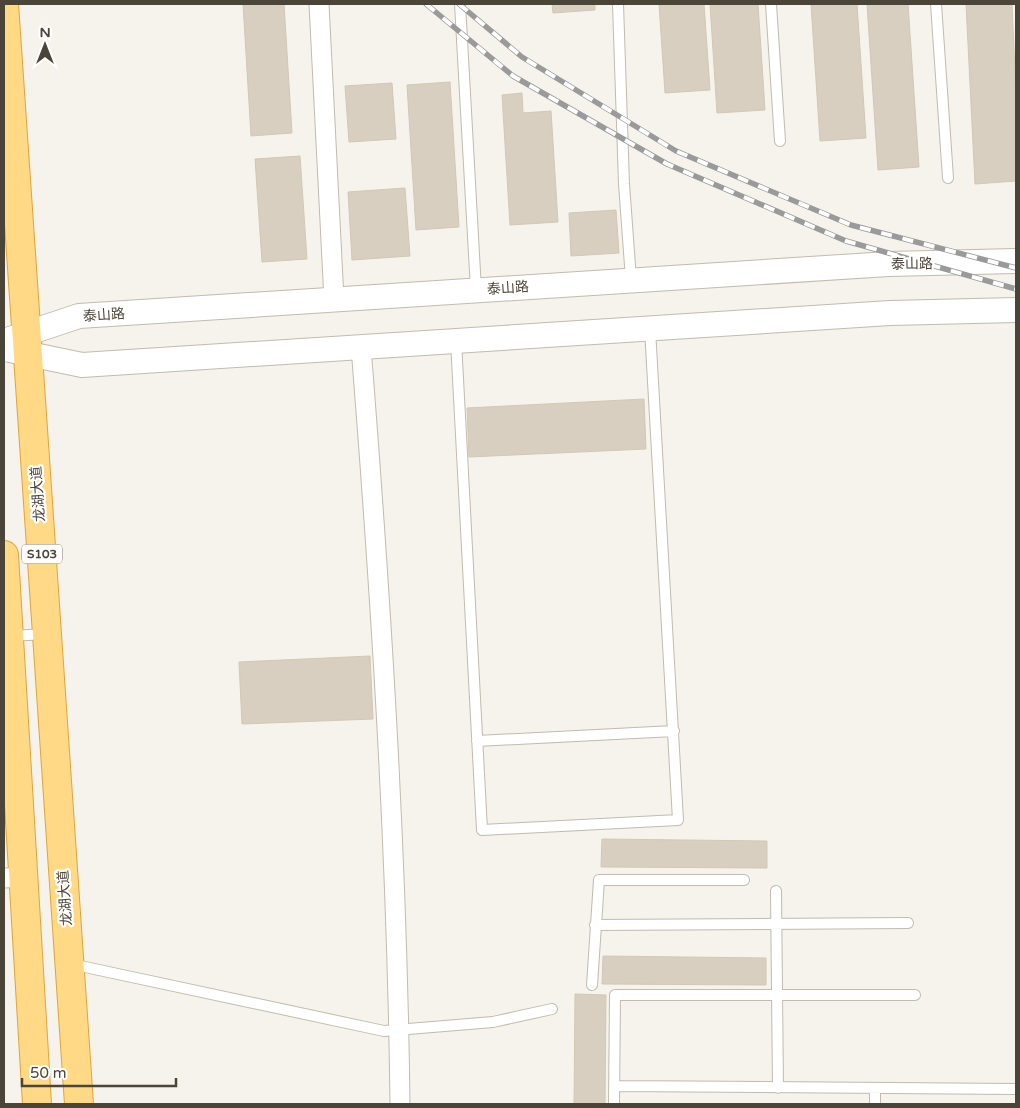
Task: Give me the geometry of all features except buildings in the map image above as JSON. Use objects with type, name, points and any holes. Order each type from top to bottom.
[{"type":"highway","name":"龙湖大道","points":[[4,4],[16,344],[47,634],[79,1104]]},
{"type":"highway","name":"S103","points":[[4,555],[14,878],[37,1104]]},
{"type":"street","points":[[319,4],[334,300]]},
{"type":"street","name":"泰山路","points":[[16,344],[79,316],[631,279],[888,264],[1016,261]]},
{"type":"street","points":[[16,344],[82,365],[890,313],[1016,310]]},
{"type":"street","points":[[361,347],[385,684],[399,1029],[400,1104]]},
{"type":"lane","points":[[460,4],[476,290]]},
{"type":"lane","points":[[618,4],[624,184],[631,279]]},
{"type":"lane","points":[[771,4],[780,141]]},
{"type":"lane","points":[[936,4],[948,178]]},
{"type":"lane","points":[[456,341],[482,830],[678,820],[650,329]]},
{"type":"lane","points":[[7,636],[47,634]]},
{"type":"lane","points":[[477,741],[674,731]]},
{"type":"lane","points":[[592,985],[598,880],[744,880]]},
{"type":"lane","points":[[776,891],[778,1088]]},
{"type":"lane","points":[[595,924],[908,923]]},
{"type":"lane","points":[[70,964],[384,1030],[493,1022],[552,1009]]},
{"type":"lane","points":[[614,1104],[616,995],[915,995]]},
{"type":"lane","points":[[615,1086],[1016,1090]]},
{"type":"lane","points":[[875,1088],[875,1104]]},
{"type":"railway","points":[[426,4],[513,76],[667,164],[846,241],[1016,289]]},
{"type":"railway","points":[[459,4],[522,57],[676,151],[851,225],[1016,268]]}]
